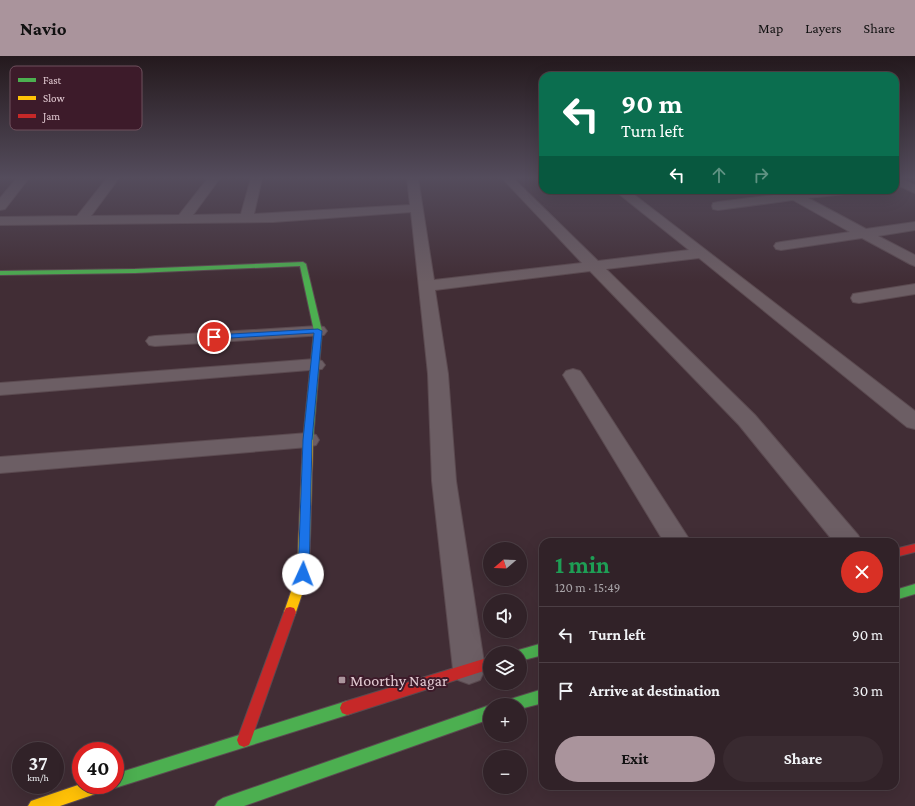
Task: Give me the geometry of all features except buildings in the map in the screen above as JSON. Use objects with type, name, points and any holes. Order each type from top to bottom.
[{"type":"street","points":[[81,220],[86,213]]},
{"type":"street","points":[[183,219],[188,213]]},
{"type":"street","points":[[247,218],[248,213]]},
{"type":"street","points":[[0,221],[273,218],[345,213]]},
{"type":"street","points":[[418,213],[438,374],[444,481],[469,668]]},
{"type":"street","points":[[542,213],[747,420],[847,538]]},
{"type":"street","points":[[650,213],[915,422]]},
{"type":"street","points":[[827,213],[915,261]]},
{"type":"street","points":[[781,246],[915,226]]},
{"type":"street","points":[[427,286],[702,253]]},
{"type":"street","points":[[0,273],[135,271],[303,264],[318,331],[308,440],[303,574],[244,740]]},
{"type":"street","points":[[859,298],[915,289]]},
{"type":"street","points":[[155,341],[318,331]]},
{"type":"street","points":[[0,389],[315,365]]},
{"type":"street","points":[[573,374],[676,538]]},
{"type":"street","points":[[0,465],[308,440]]},
{"type":"street","points":[[899,552],[915,548]]},
{"type":"street","points":[[899,594],[915,589]]},
{"type":"street","points":[[527,653],[539,649]]},
{"type":"street","points":[[124,778],[483,665]]},
{"type":"street","points":[[527,701],[539,697]]},
{"type":"street","points":[[223,806],[483,714]]},
{"type":"street","points":[[36,806],[74,794]]},
{"type":"traffic: fast","points":[[0,273],[135,271],[303,264],[318,331],[308,440]]},
{"type":"traffic: fast","points":[[899,594],[915,589]]},
{"type":"traffic: fast","points":[[527,653],[539,650]]},
{"type":"traffic: fast","points":[[527,701],[539,697]]},
{"type":"traffic: fast","points":[[124,778],[347,708]]},
{"type":"traffic: fast","points":[[223,806],[483,714]]},
{"type":"traffic: slow","points":[[290,612],[303,574],[308,440]]},
{"type":"traffic: slow","points":[[36,806],[74,794]]},
{"type":"traffic: jam","points":[[899,552],[915,548]]},
{"type":"traffic: jam","points":[[244,740],[290,612]]},
{"type":"traffic: jam","points":[[347,708],[483,665]]},
{"type":"place","name":"Moorthy Nagar","points":[[342,680]]},
{"type":"route","points":[[214,337],[318,331],[308,440],[303,574]]}]
